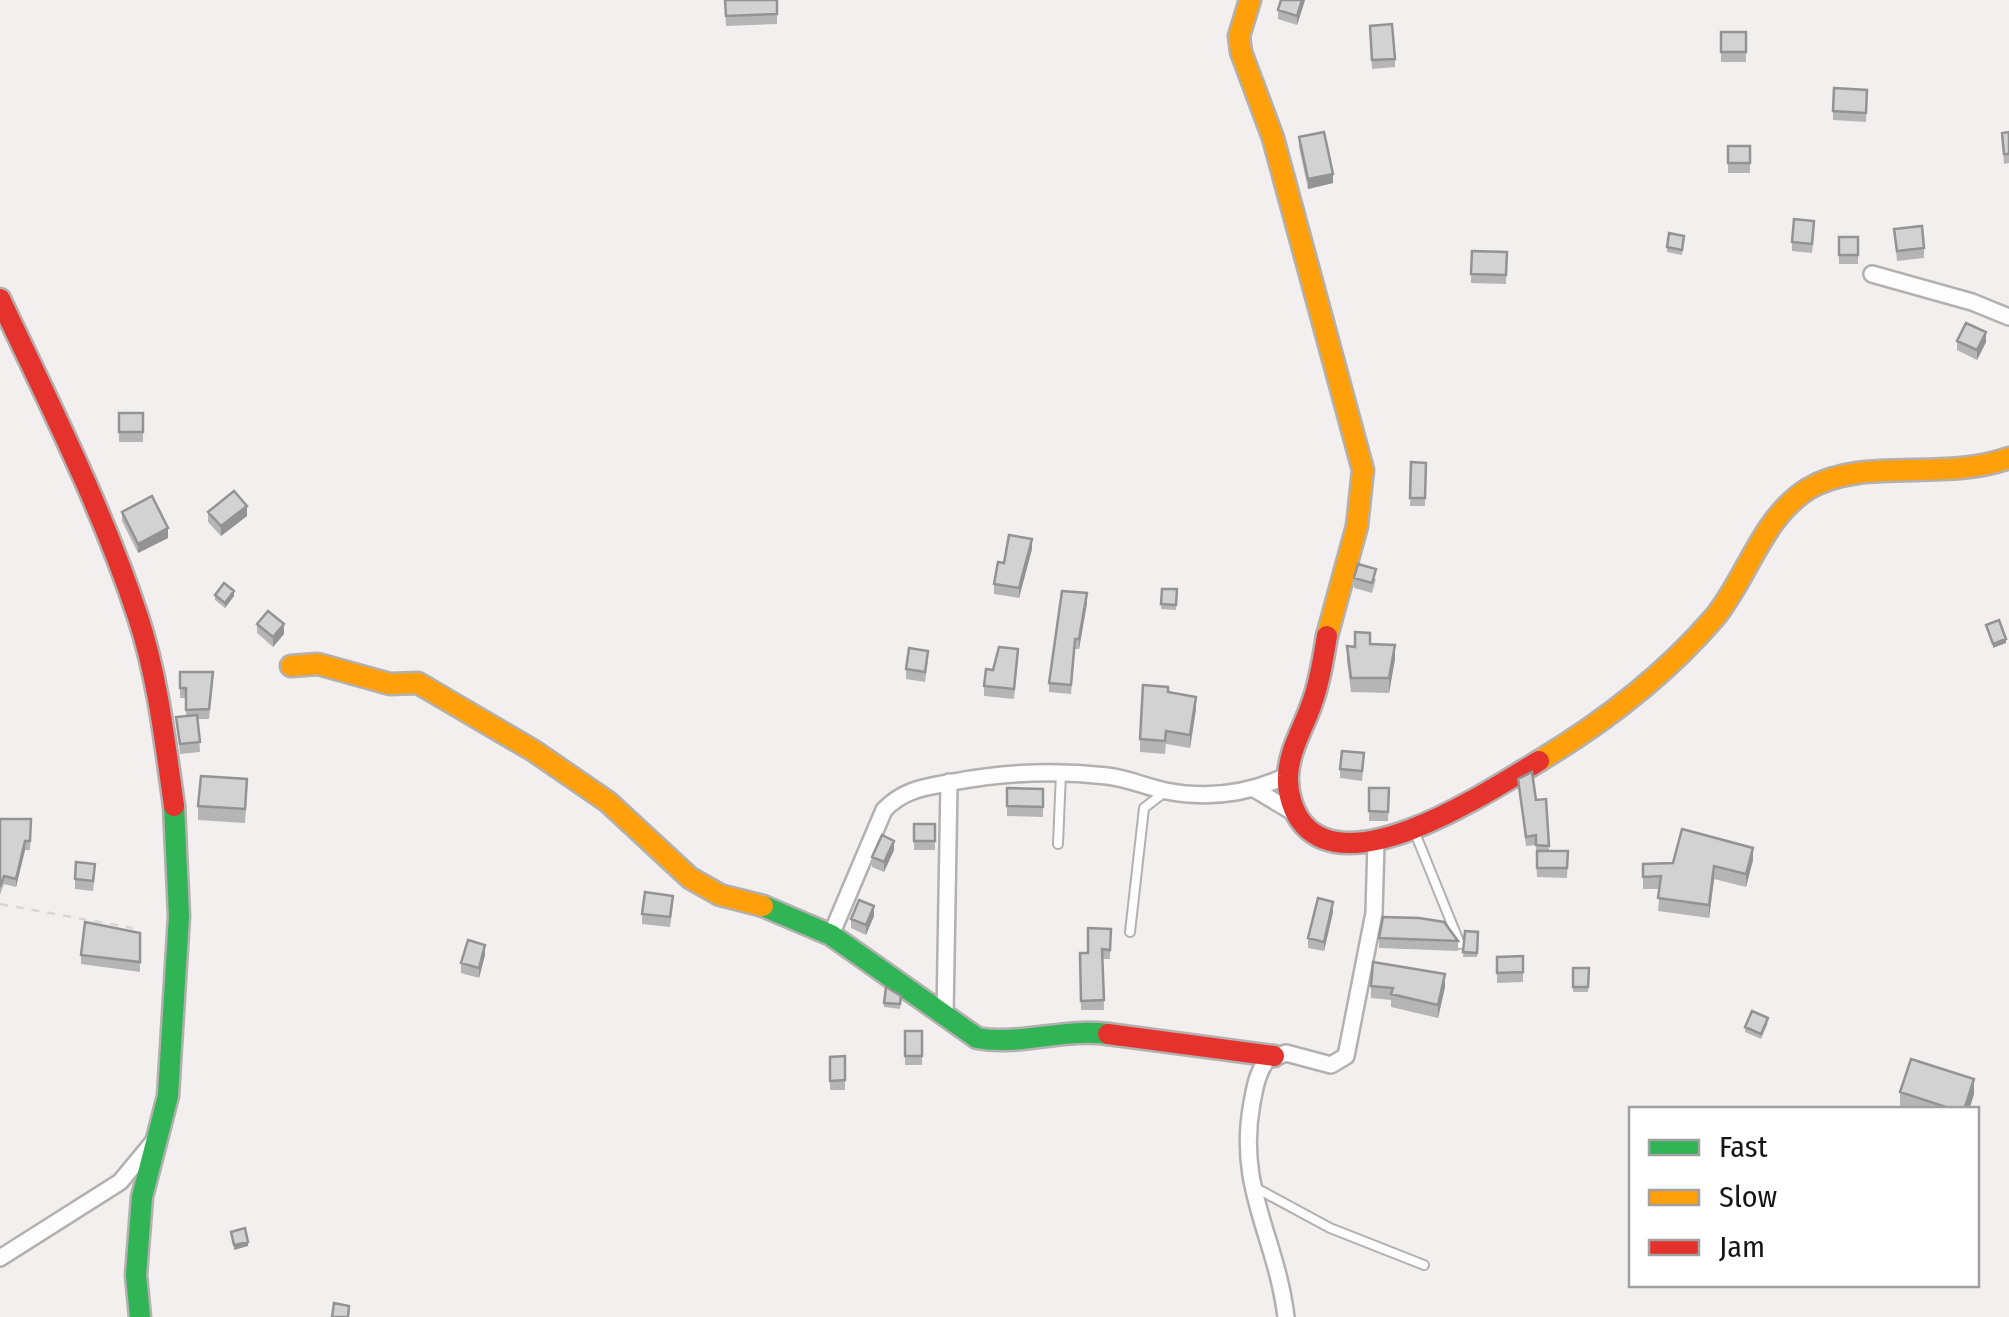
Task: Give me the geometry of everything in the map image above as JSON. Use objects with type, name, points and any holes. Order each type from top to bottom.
[{"type":"street","points":[[1250,0],[1238,36],[1241,52],[1273,138],[1354,435],[1364,486],[1364,501],[1314,698],[1286,776],[1296,814],[1306,831],[1324,843],[1376,843],[1413,828],[1532,769],[1631,699],[1717,614],[1784,511],[1806,490],[1840,474],[1899,468],[1969,471],[2009,458]]},
{"type":"street","points":[[1872,274],[2009,317]]},
{"type":"street","points":[[0,299],[18,330],[124,578],[157,689],[178,834],[179,916],[168,1096],[154,1142],[140,1222],[136,1275],[140,1317]]},
{"type":"street","points":[[291,666],[318,664],[390,684],[418,683],[534,752],[608,802],[690,878],[720,895],[767,907],[831,936],[977,1038],[994,1042],[1083,1032],[1274,1056],[1286,1053],[1331,1066],[1346,1056],[1374,913],[1376,843]]},
{"type":"street","points":[[831,936],[884,810],[898,796],[1010,771],[1110,776],[1166,791],[1220,795],[1256,790],[1286,776]]},
{"type":"street","points":[[945,1016],[949,782]]},
{"type":"street","points":[[1256,790],[1296,814]]},
{"type":"street","points":[[1274,1056],[1261,1068],[1245,1141],[1248,1183],[1274,1251],[1286,1317]]},
{"type":"street","points":[[0,1258],[120,1182],[154,1142]]},
{"type":"lane","points":[[1058,844],[1061,774]]},
{"type":"lane","points":[[1130,932],[1144,808],[1166,791]]},
{"type":"lane","points":[[1413,828],[1460,944]]},
{"type":"lane","points":[[1248,1183],[1330,1228],[1424,1265]]},
{"type":"path","points":[[0,904],[133,928]]},
{"type":"building","points":[[725,0],[777,0],[777,14],[726,16]]},
{"type":"building","points":[[1281,0],[1302,0],[1297,16],[1278,10]]},
{"type":"building","points":[[1392,24],[1395,59],[1372,60],[1370,26]]},
{"type":"building","points":[[1721,32],[1746,32],[1746,52],[1721,52]]},
{"type":"building","points":[[1834,88],[1867,90],[1866,113],[1833,111]]},
{"type":"building","points":[[1324,132],[1333,174],[1308,179],[1299,137]]},
{"type":"building","points":[[2009,132],[2009,154],[2004,154],[2002,133]]},
{"type":"building","points":[[1728,146],[1750,146],[1750,163],[1728,163]]},
{"type":"building","points":[[1794,219],[1814,221],[1812,244],[1792,242]]},
{"type":"building","points":[[1922,226],[1924,248],[1897,251],[1894,229]]},
{"type":"building","points":[[1669,233],[1684,236],[1682,250],[1667,247]]},
{"type":"building","points":[[1839,237],[1858,237],[1858,255],[1839,255]]},
{"type":"building","points":[[1472,251],[1507,252],[1506,275],[1471,274]]},
{"type":"building","points":[[1966,323],[1986,332],[1977,350],[1957,341]]},
{"type":"building","points":[[119,413],[143,413],[143,432],[119,432]]},
{"type":"building","points":[[1411,462],[1426,463],[1425,498],[1410,498]]},
{"type":"building","points":[[234,491],[247,506],[221,526],[208,512]]},
{"type":"building","points":[[152,496],[168,528],[138,544],[122,512]]},
{"type":"building","points":[[1009,535],[1032,539],[1019,588],[994,584],[998,562],[1004,563]]},
{"type":"building","points":[[1358,564],[1376,569],[1372,583],[1354,578]]},
{"type":"building","points":[[224,583],[234,591],[225,603],[215,595]]},
{"type":"building","points":[[1162,589],[1177,589],[1176,605],[1161,604]]},
{"type":"building","points":[[1062,591],[1087,593],[1079,639],[1075,639],[1071,685],[1049,683]]},
{"type":"building","points":[[268,611],[284,624],[273,637],[257,624]]},
{"type":"building","points":[[1999,620],[2006,639],[1993,644],[1986,625]]},
{"type":"building","points":[[1355,632],[1370,633],[1370,644],[1395,645],[1389,678],[1351,678],[1347,646],[1355,647]]},
{"type":"building","points":[[999,647],[1018,649],[1014,689],[984,686],[986,669],[993,670]]},
{"type":"building","points":[[909,648],[928,651],[925,672],[906,669]]},
{"type":"building","points":[[180,672],[213,672],[209,709],[186,710],[186,688],[180,688]]},
{"type":"building","points":[[1143,685],[1168,687],[1168,692],[1196,697],[1190,735],[1166,731],[1165,741],[1140,739]]},
{"type":"building","points":[[197,715],[200,742],[180,744],[176,717]]},
{"type":"building","points":[[1342,751],[1364,753],[1362,771],[1340,769]]},
{"type":"building","points":[[1532,772],[1536,800],[1546,799],[1549,846],[1536,845],[1536,835],[1526,837],[1518,779]]},
{"type":"building","points":[[201,776],[247,779],[245,809],[198,806]]},
{"type":"building","points":[[1007,788],[1043,789],[1043,807],[1007,806]]},
{"type":"building","points":[[1369,788],[1389,788],[1388,812],[1369,811]]},
{"type":"building","points":[[0,819],[31,819],[30,841],[25,841],[16,879],[4,876],[0,887]]},
{"type":"building","points":[[914,824],[935,824],[935,841],[914,841]]},
{"type":"building","points":[[1682,829],[1753,848],[1746,874],[1714,866],[1709,905],[1658,898],[1661,876],[1643,877],[1643,864],[1673,863]]},
{"type":"building","points":[[882,835],[894,841],[884,862],[872,857]]},
{"type":"building","points":[[1537,851],[1568,851],[1567,868],[1537,868]]},
{"type":"building","points":[[76,862],[95,864],[93,881],[75,879]]},
{"type":"building","points":[[645,892],[673,896],[670,917],[642,914]]},
{"type":"building","points":[[1318,898],[1333,902],[1324,942],[1308,938]]},
{"type":"building","points":[[859,900],[874,906],[866,925],[851,919]]},
{"type":"building","points":[[1383,917],[1444,922],[1458,941],[1379,938]]},
{"type":"building","points":[[85,922],[140,933],[140,962],[81,955]]},
{"type":"building","points":[[1088,928],[1111,929],[1110,950],[1102,949],[1104,1000],[1081,1001],[1080,953],[1088,953]]},
{"type":"building","points":[[1465,931],[1478,932],[1477,953],[1463,952]]},
{"type":"building","points":[[468,940],[485,945],[479,968],[461,963]]},
{"type":"building","points":[[1523,956],[1523,972],[1497,973],[1497,957]]},
{"type":"building","points":[[1373,962],[1445,974],[1438,1005],[1391,994],[1393,988],[1371,986]]},
{"type":"building","points":[[1573,968],[1589,968],[1588,987],[1573,987]]},
{"type":"building","points":[[886,987],[901,996],[900,1004],[884,1003]]},
{"type":"building","points":[[1752,1011],[1768,1018],[1761,1034],[1745,1027]]},
{"type":"building","points":[[905,1031],[922,1031],[922,1056],[905,1056]]},
{"type":"building","points":[[845,1056],[845,1080],[830,1081],[830,1057]]},
{"type":"building","points":[[1911,1059],[1974,1079],[1965,1107],[1946,1107],[1900,1092]]},
{"type":"building","points":[[245,1228],[248,1242],[234,1245],[231,1232]]},
{"type":"building","points":[[334,1303],[349,1306],[348,1317],[332,1317]]},
{"type":"traffic: fast","points":[[140,1317],[136,1275],[142,1197],[168,1096],[179,916],[174,806]]},
{"type":"traffic: fast","points":[[763,906],[831,935],[977,1038],[1108,1034]]},
{"type":"traffic: slow","points":[[1250,0],[1239,36],[1241,52],[1273,138],[1363,470],[1357,526],[1327,636]]},
{"type":"traffic: slow","points":[[1539,761],[1633,696],[1696,638],[1727,601],[1779,515],[1808,489],[1853,474],[1957,468],[2009,458]]},
{"type":"traffic: slow","points":[[291,666],[318,664],[390,684],[418,683],[534,751],[608,802],[690,878],[720,895],[763,906]]},
{"type":"traffic: jam","points":[[0,299],[124,576],[156,687],[174,806]]},
{"type":"traffic: jam","points":[[1327,636],[1317,687],[1291,757],[1288,782],[1300,820],[1326,840],[1355,843],[1422,825],[1539,761]]},
{"type":"traffic: jam","points":[[1108,1034],[1274,1056]]}]
